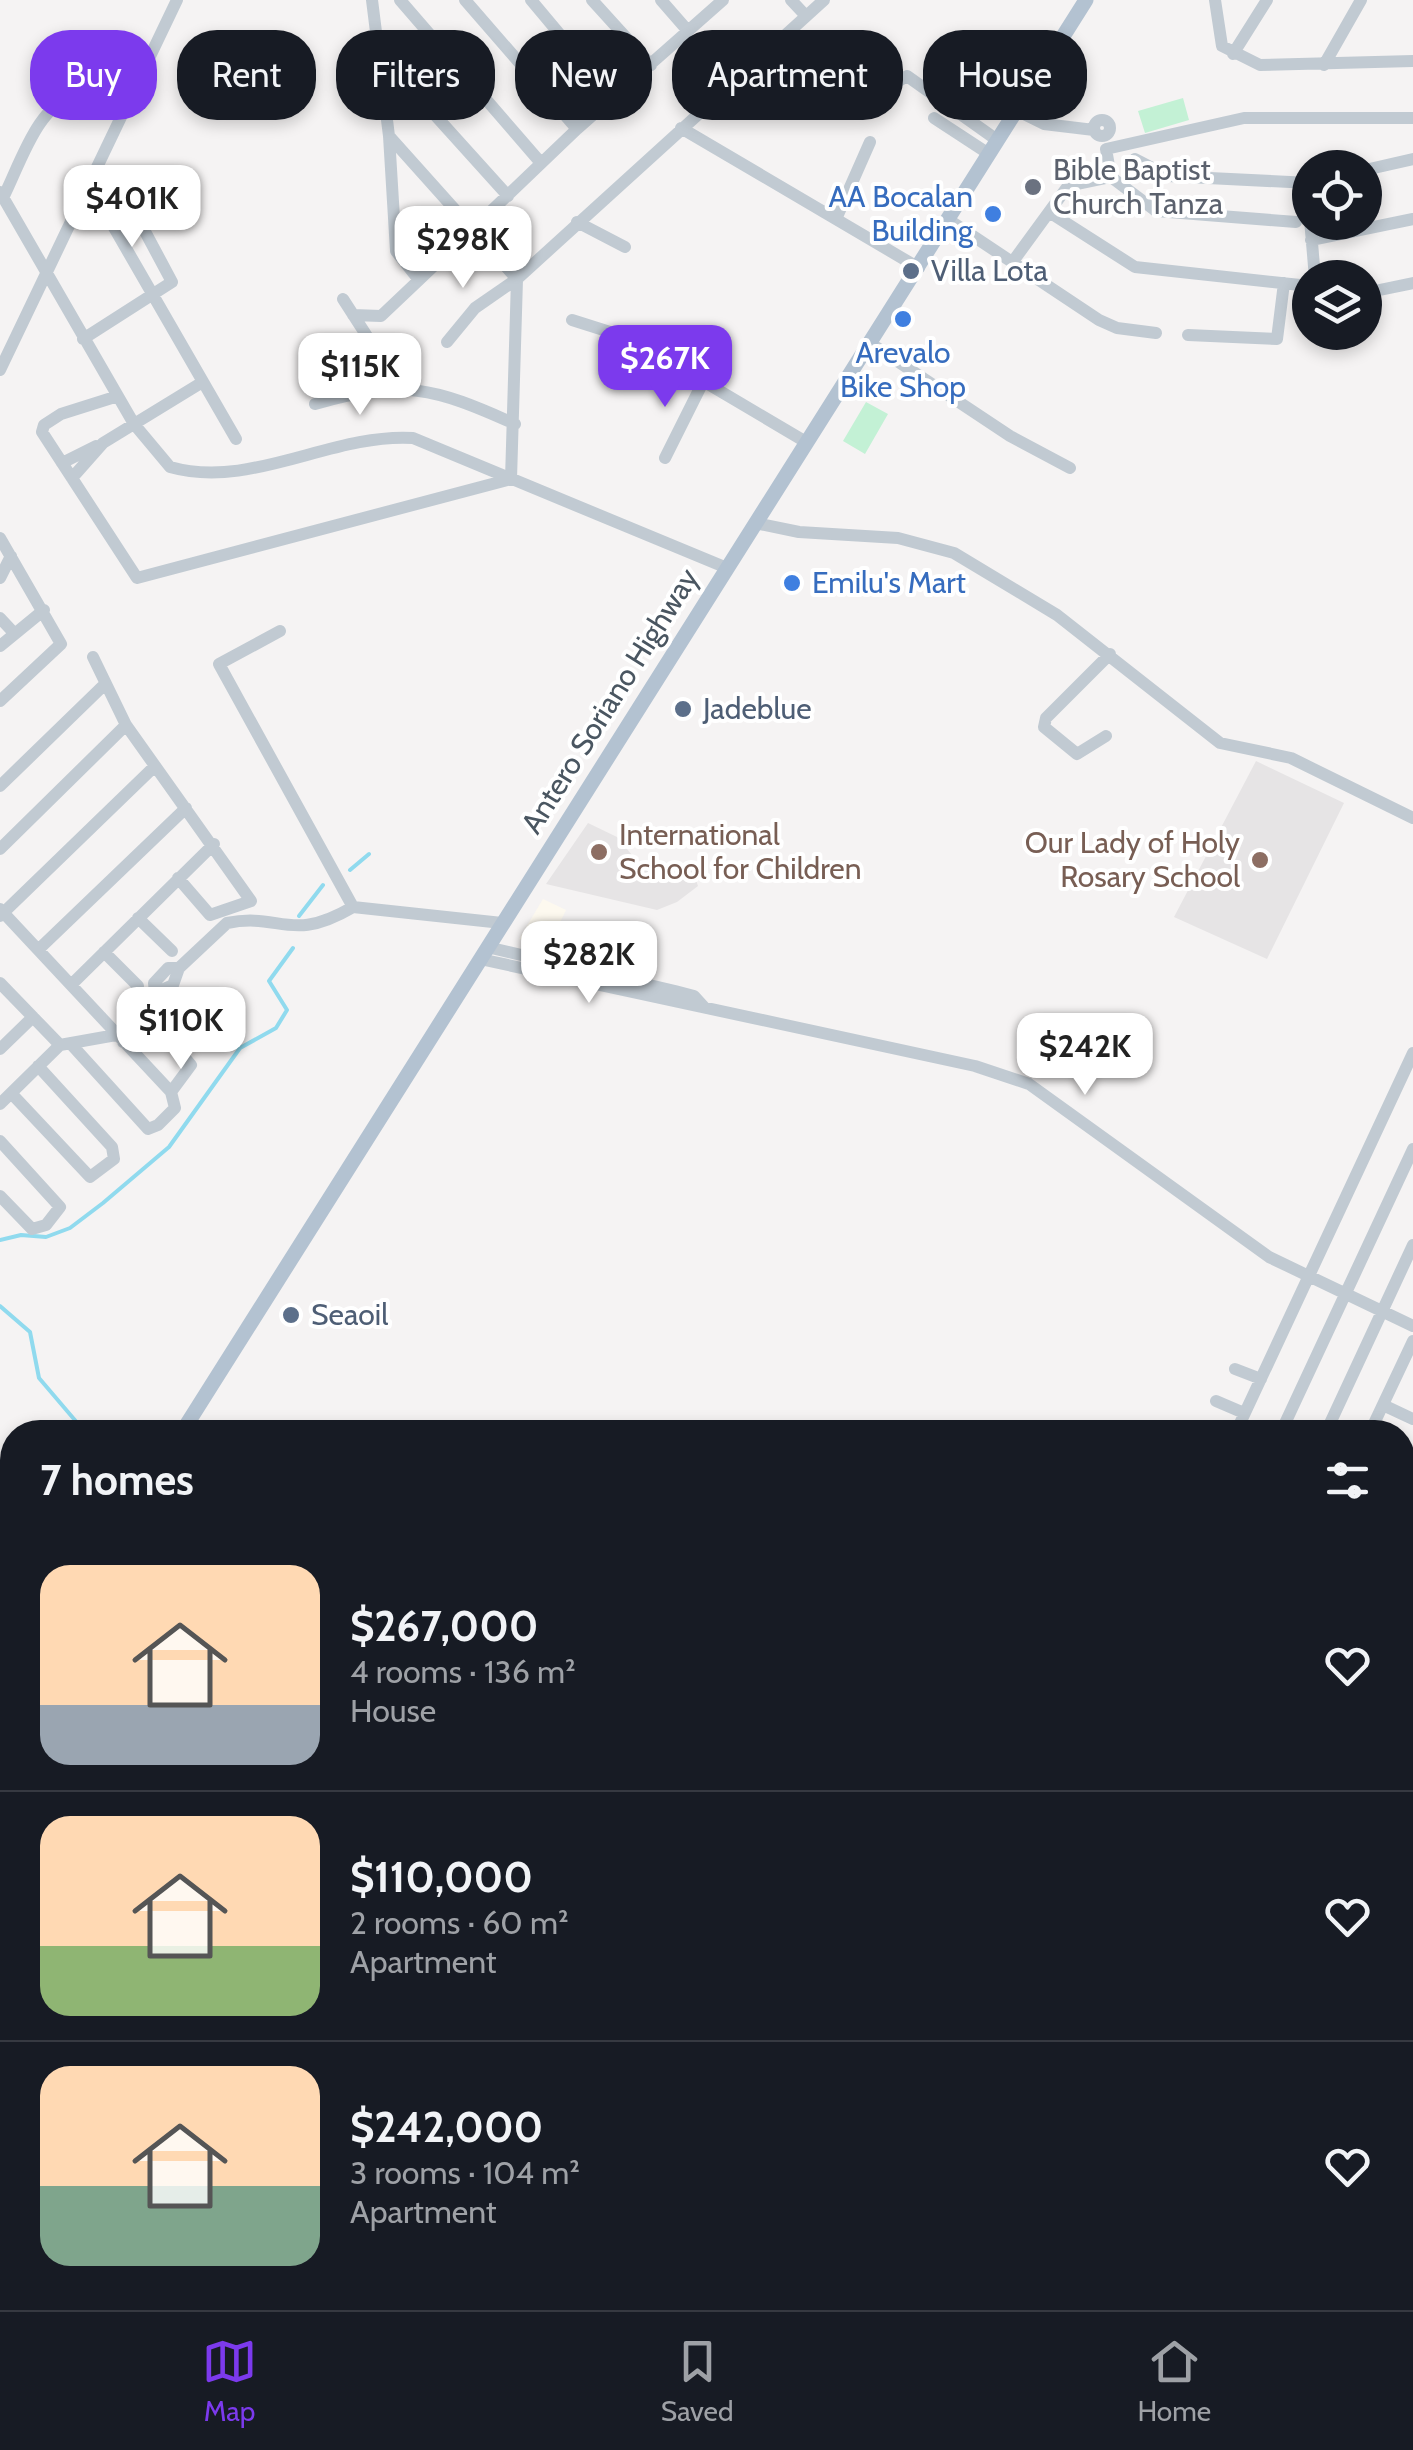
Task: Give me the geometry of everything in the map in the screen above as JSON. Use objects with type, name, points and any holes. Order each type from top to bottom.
[{"type":"main road","name":"Antero Soriano Highway","points":[[1067,30],[1086,0]]},
{"type":"main road","name":"Antero Soriano Highway","points":[[190,1420],[1010,120]]},
{"type":"street","points":[[0,370],[178,0]]},
{"type":"street","points":[[372,0],[376,30]]},
{"type":"street","points":[[400,0],[541,164]]},
{"type":"street","points":[[465,0],[576,129]]},
{"type":"street","points":[[531,0],[556,30]]},
{"type":"street","points":[[592,0],[619,30]]},
{"type":"street","points":[[661,0],[687,30]]},
{"type":"street","points":[[689,30],[722,0]]},
{"type":"street","points":[[791,0],[806,16]]},
{"type":"street","points":[[447,342],[475,308],[517,279],[824,0]]},
{"type":"street","points":[[1215,0],[1220,42],[1234,54],[1260,65],[1413,61]]},
{"type":"street","points":[[1234,54],[1267,0]]},
{"type":"street","points":[[1324,65],[1361,0]]},
{"type":"street","points":[[652,65],[672,46]]},
{"type":"street","points":[[903,79],[907,76],[993,147]]},
{"type":"street","points":[[1014,260],[1068,186],[1104,151],[1244,118],[1413,118]]},
{"type":"street","points":[[42,120],[2,195],[83,339],[159,459],[188,472],[247,469],[386,437],[412,438],[727,568]]},
{"type":"street","points":[[387,120],[394,242],[399,259],[419,280]]},
{"type":"street","points":[[440,120],[508,196]]},
{"type":"street","points":[[353,315],[381,316],[588,120]]},
{"type":"street","points":[[938,120],[993,147]]},
{"type":"street","points":[[1036,120],[1168,176],[1292,182]]},
{"type":"street","points":[[681,128],[918,268]]},
{"type":"street","points":[[389,136],[517,279],[511,479]]},
{"type":"street","points":[[836,219],[870,142]]},
{"type":"street","points":[[1134,159],[1137,144]]},
{"type":"street","points":[[1104,151],[1156,212],[1292,222]]},
{"type":"street","points":[[1382,166],[1413,160]]},
{"type":"street","points":[[83,339],[173,278],[133,209]]},
{"type":"street","points":[[1049,212],[1136,267],[1292,284]]},
{"type":"street","points":[[1382,225],[1413,219]]},
{"type":"street","points":[[948,220],[1109,325],[1156,333]]},
{"type":"street","points":[[577,222],[625,247]]},
{"type":"street","points":[[112,224],[150,296],[236,439]]},
{"type":"street","points":[[1311,240],[1313,260]]},
{"type":"street","points":[[1382,289],[1413,283]]},
{"type":"street","points":[[1188,335],[1278,339],[1284,284]]},
{"type":"street","points":[[342,299],[401,389]]},
{"type":"street","points":[[572,320],[618,332],[806,442]]},
{"type":"street","points":[[870,343],[1010,436],[1070,468]]},
{"type":"street","points":[[664,458],[703,382]]},
{"type":"street","points":[[62,463],[103,443],[201,383]]},
{"type":"street","points":[[315,404],[360,392],[401,389],[459,399],[515,424]]},
{"type":"street","points":[[118,396],[61,414],[44,425],[42,432],[137,578],[511,479]]},
{"type":"street","points":[[72,478],[103,443]]},
{"type":"street","points":[[754,523],[799,532],[898,538],[954,553],[1056,614],[1220,744],[1291,758],[1413,818]]},
{"type":"street","points":[[0,538],[61,644],[0,701]]},
{"type":"street","points":[[0,578],[11,556]]},
{"type":"street","points":[[0,646],[44,610]]},
{"type":"street","points":[[0,618],[14,633]]},
{"type":"street","points":[[280,631],[219,664],[353,907]]},
{"type":"street","points":[[1106,736],[1077,754],[1044,727],[1046,718],[1110,654]]},
{"type":"street","points":[[93,657],[126,725],[251,901],[210,915],[178,878]]},
{"type":"street","points":[[0,786],[104,685]]},
{"type":"street","points":[[0,850],[126,725]]},
{"type":"street","points":[[2,989],[66,1044],[148,1128],[158,1125],[175,1108],[171,1092],[73,983],[1,912],[154,767]]},
{"type":"street","points":[[39,949],[186,808]]},
{"type":"street","points":[[73,983],[214,844]]},
{"type":"street","points":[[120,1039],[155,993],[154,983],[160,974],[168,968],[179,968],[229,922],[302,928],[328,922],[353,907],[502,923]]},
{"type":"street","points":[[138,918],[172,951]]},
{"type":"street","points":[[104,952],[138,986]]},
{"type":"street","points":[[483,953],[675,991],[694,996],[704,1007],[975,1066],[1029,1084],[1268,1257],[1306,1279],[1413,1326]]},
{"type":"street","points":[[0,1049],[33,1017]]},
{"type":"street","points":[[0,1104],[66,1044],[120,1039],[144,1022],[155,1022],[191,1065],[171,1092]]},
{"type":"street","points":[[1241,1420],[1413,1053]]},
{"type":"street","points":[[11,1093],[90,1177],[114,1159],[112,1147],[38,1066]]},
{"type":"street","points":[[0,1142],[60,1206],[46,1225],[32,1229],[0,1196]]},
{"type":"street","points":[[1287,1420],[1413,1148]]},
{"type":"street","points":[[1332,1420],[1413,1245]]},
{"type":"street","points":[[1376,1420],[1406,1372],[1413,1342]]},
{"type":"street","points":[[1235,1369],[1261,1379]]},
{"type":"street","points":[[1216,1402],[1244,1413]]},
{"type":"street","points":[[1383,1405],[1413,1419]]},
{"type":"shaded area","name":"Our Lady of Holy Rosary School","points":[[1256,761],[1344,803],[1267,959],[1174,917]]},
{"type":"shaded area","name":"International School for Children","points":[[588,823],[617,837],[642,867],[682,874],[692,868],[698,886],[677,902],[657,910],[546,884]]},
{"type":"shaded area","points":[[543,899],[566,910],[548,948],[519,939]]},
{"type":"green space","points":[[1183,98],[1189,120],[1145,133],[1138,111]]},
{"type":"green space","points":[[866,402],[888,414],[865,454],[843,441]]},
{"type":"waterway","points":[[350,870],[369,854]]},
{"type":"waterway","points":[[299,916],[323,885]]},
{"type":"waterway","points":[[0,1240],[21,1235],[46,1237],[70,1228],[169,1147],[240,1048],[276,1028],[287,1010],[269,981],[293,948]]},
{"type":"waterway","points":[[0,1306],[30,1332],[39,1378],[75,1420]]},
{"type":"place","name":"Bible Baptist Church Tanza","points":[[1033,187]]},
{"type":"place","name":"AA Bocalan Building","points":[[993,214]]},
{"type":"place","name":"Villa Lota","points":[[911,271]]},
{"type":"place","name":"Arevalo Bike Shop","points":[[903,319]]},
{"type":"place","name":"Emilu's Mart","points":[[792,583]]},
{"type":"place","name":"Jadeblue","points":[[683,709]]},
{"type":"place","name":"International School for Children","points":[[599,852]]},
{"type":"place","name":"Our Lady of Holy Rosary School","points":[[1260,860]]},
{"type":"place","name":"Seaoil","points":[[291,1315]]}]
